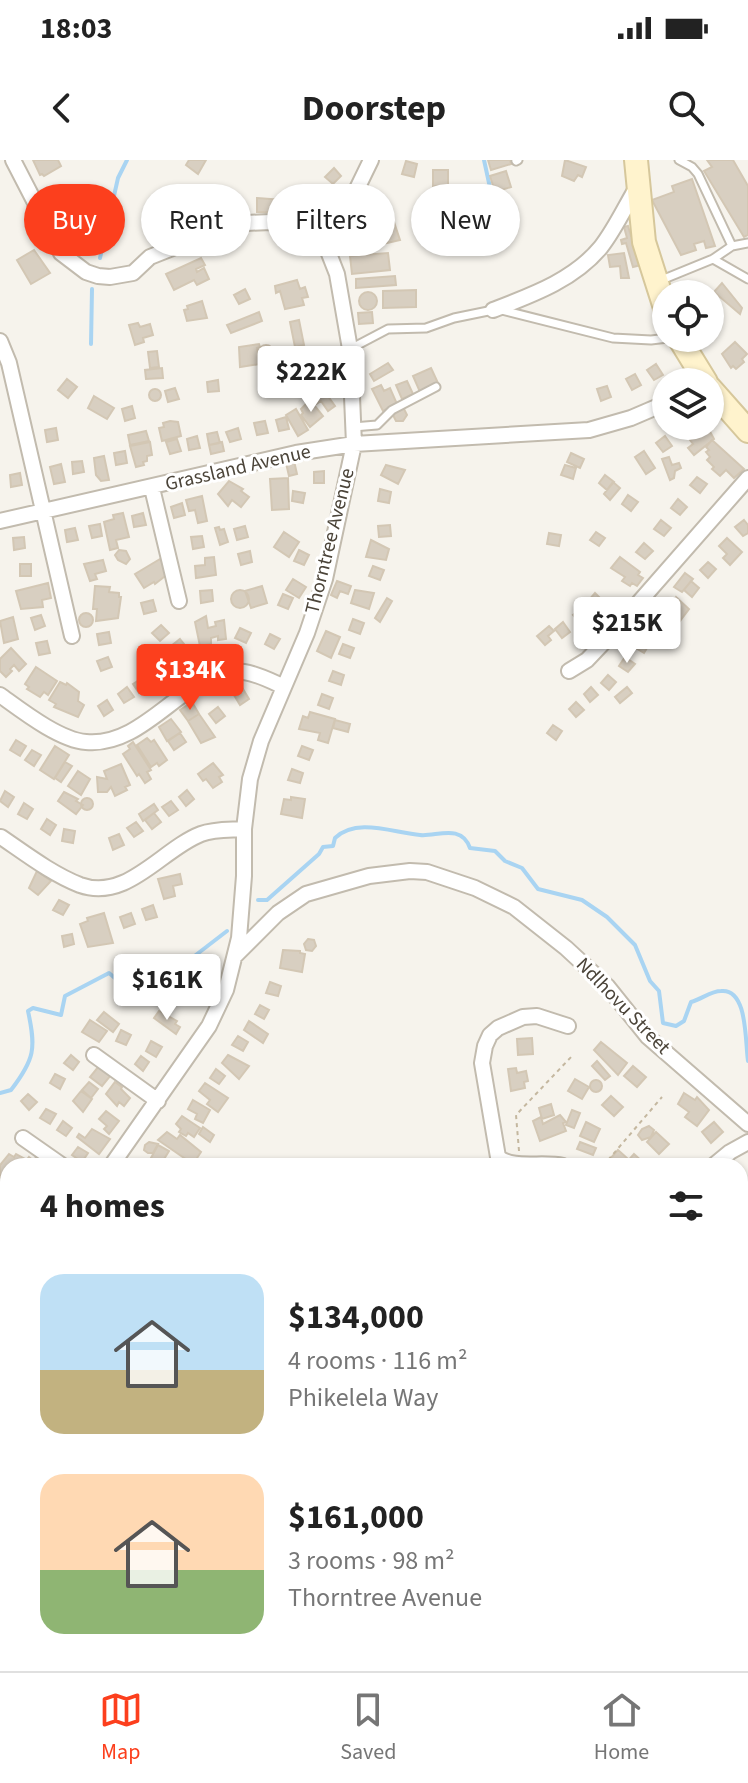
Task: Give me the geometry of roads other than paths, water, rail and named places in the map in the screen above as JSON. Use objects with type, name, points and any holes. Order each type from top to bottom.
[{"type":"street","points":[[13,160],[61,253],[86,272],[98,276],[133,273],[150,257],[215,231],[246,223],[267,222]]},
{"type":"street","points":[[359,184],[371,160]]},
{"type":"street","points":[[636,160],[644,242],[655,280]]},
{"type":"street","points":[[493,310],[537,293],[589,259],[610,234],[637,187]]},
{"type":"street","name":"Thorntree Avenue","points":[[117,1158],[209,1026],[223,1000],[235,956],[250,779],[261,741],[307,633],[325,579],[354,444],[350,349],[337,274],[330,256]]},
{"type":"street","points":[[0,341],[9,363],[72,636]]},
{"type":"street","points":[[724,404],[748,431]]},
{"type":"street","name":"Grassland Avenue","points":[[0,521],[296,453],[354,444],[589,430],[652,409]]},
{"type":"street","points":[[569,671],[587,660],[605,641],[748,478]]},
{"type":"street","points":[[152,488],[179,601]]},
{"type":"street","points":[[0,695],[69,737],[102,742],[116,739],[143,725],[202,683],[225,672],[243,672],[284,687]]},
{"type":"street","points":[[1,837],[70,880],[92,887],[108,887],[133,878],[199,834],[244,829]]},
{"type":"street","name":"Ndlhovu Street","points":[[235,956],[278,913],[306,894],[369,876],[410,871],[439,876],[475,888],[514,907],[566,948],[607,986],[648,1037],[748,1124]]},
{"type":"street","points":[[499,1158],[482,1063],[485,1046],[498,1028],[523,1017],[537,1016],[568,1026]]},
{"type":"street","points":[[94,1055],[158,1101]]},
{"type":"street","points":[[23,1138],[52,1158]]},
{"type":"street","points":[[723,1158],[748,1142]]},
{"type":"lane","points":[[679,160],[698,174],[732,246]]},
{"type":"lane","points":[[663,280],[713,259],[732,246],[748,243]]},
{"type":"lane","points":[[713,259],[748,279]]},
{"type":"lane","points":[[350,349],[388,329],[426,328],[493,310],[508,311],[613,338],[652,340]]},
{"type":"lane","points":[[353,427],[377,425],[392,410],[436,387]]},
{"type":"waterway","points":[[100,258],[118,178],[127,160]]},
{"type":"waterway","points":[[484,160],[489,184]]},
{"type":"waterway","points":[[91,344],[92,289]]},
{"type":"waterway","points":[[258,900],[267,900],[323,847],[333,846],[335,838],[354,828],[420,835],[454,833],[466,840],[470,848],[495,851],[505,861],[522,868],[538,889],[582,900],[607,917],[635,945],[650,981],[659,991],[663,1023],[676,1026],[684,1021],[691,1002],[717,991],[730,992],[741,1007],[744,1018],[748,1061]]},
{"type":"waterway","points":[[0,1093],[11,1090],[32,1053],[28,1011],[33,1008],[61,1015],[65,996],[109,973],[123,985],[153,991],[173,978],[188,961],[227,931]]}]
